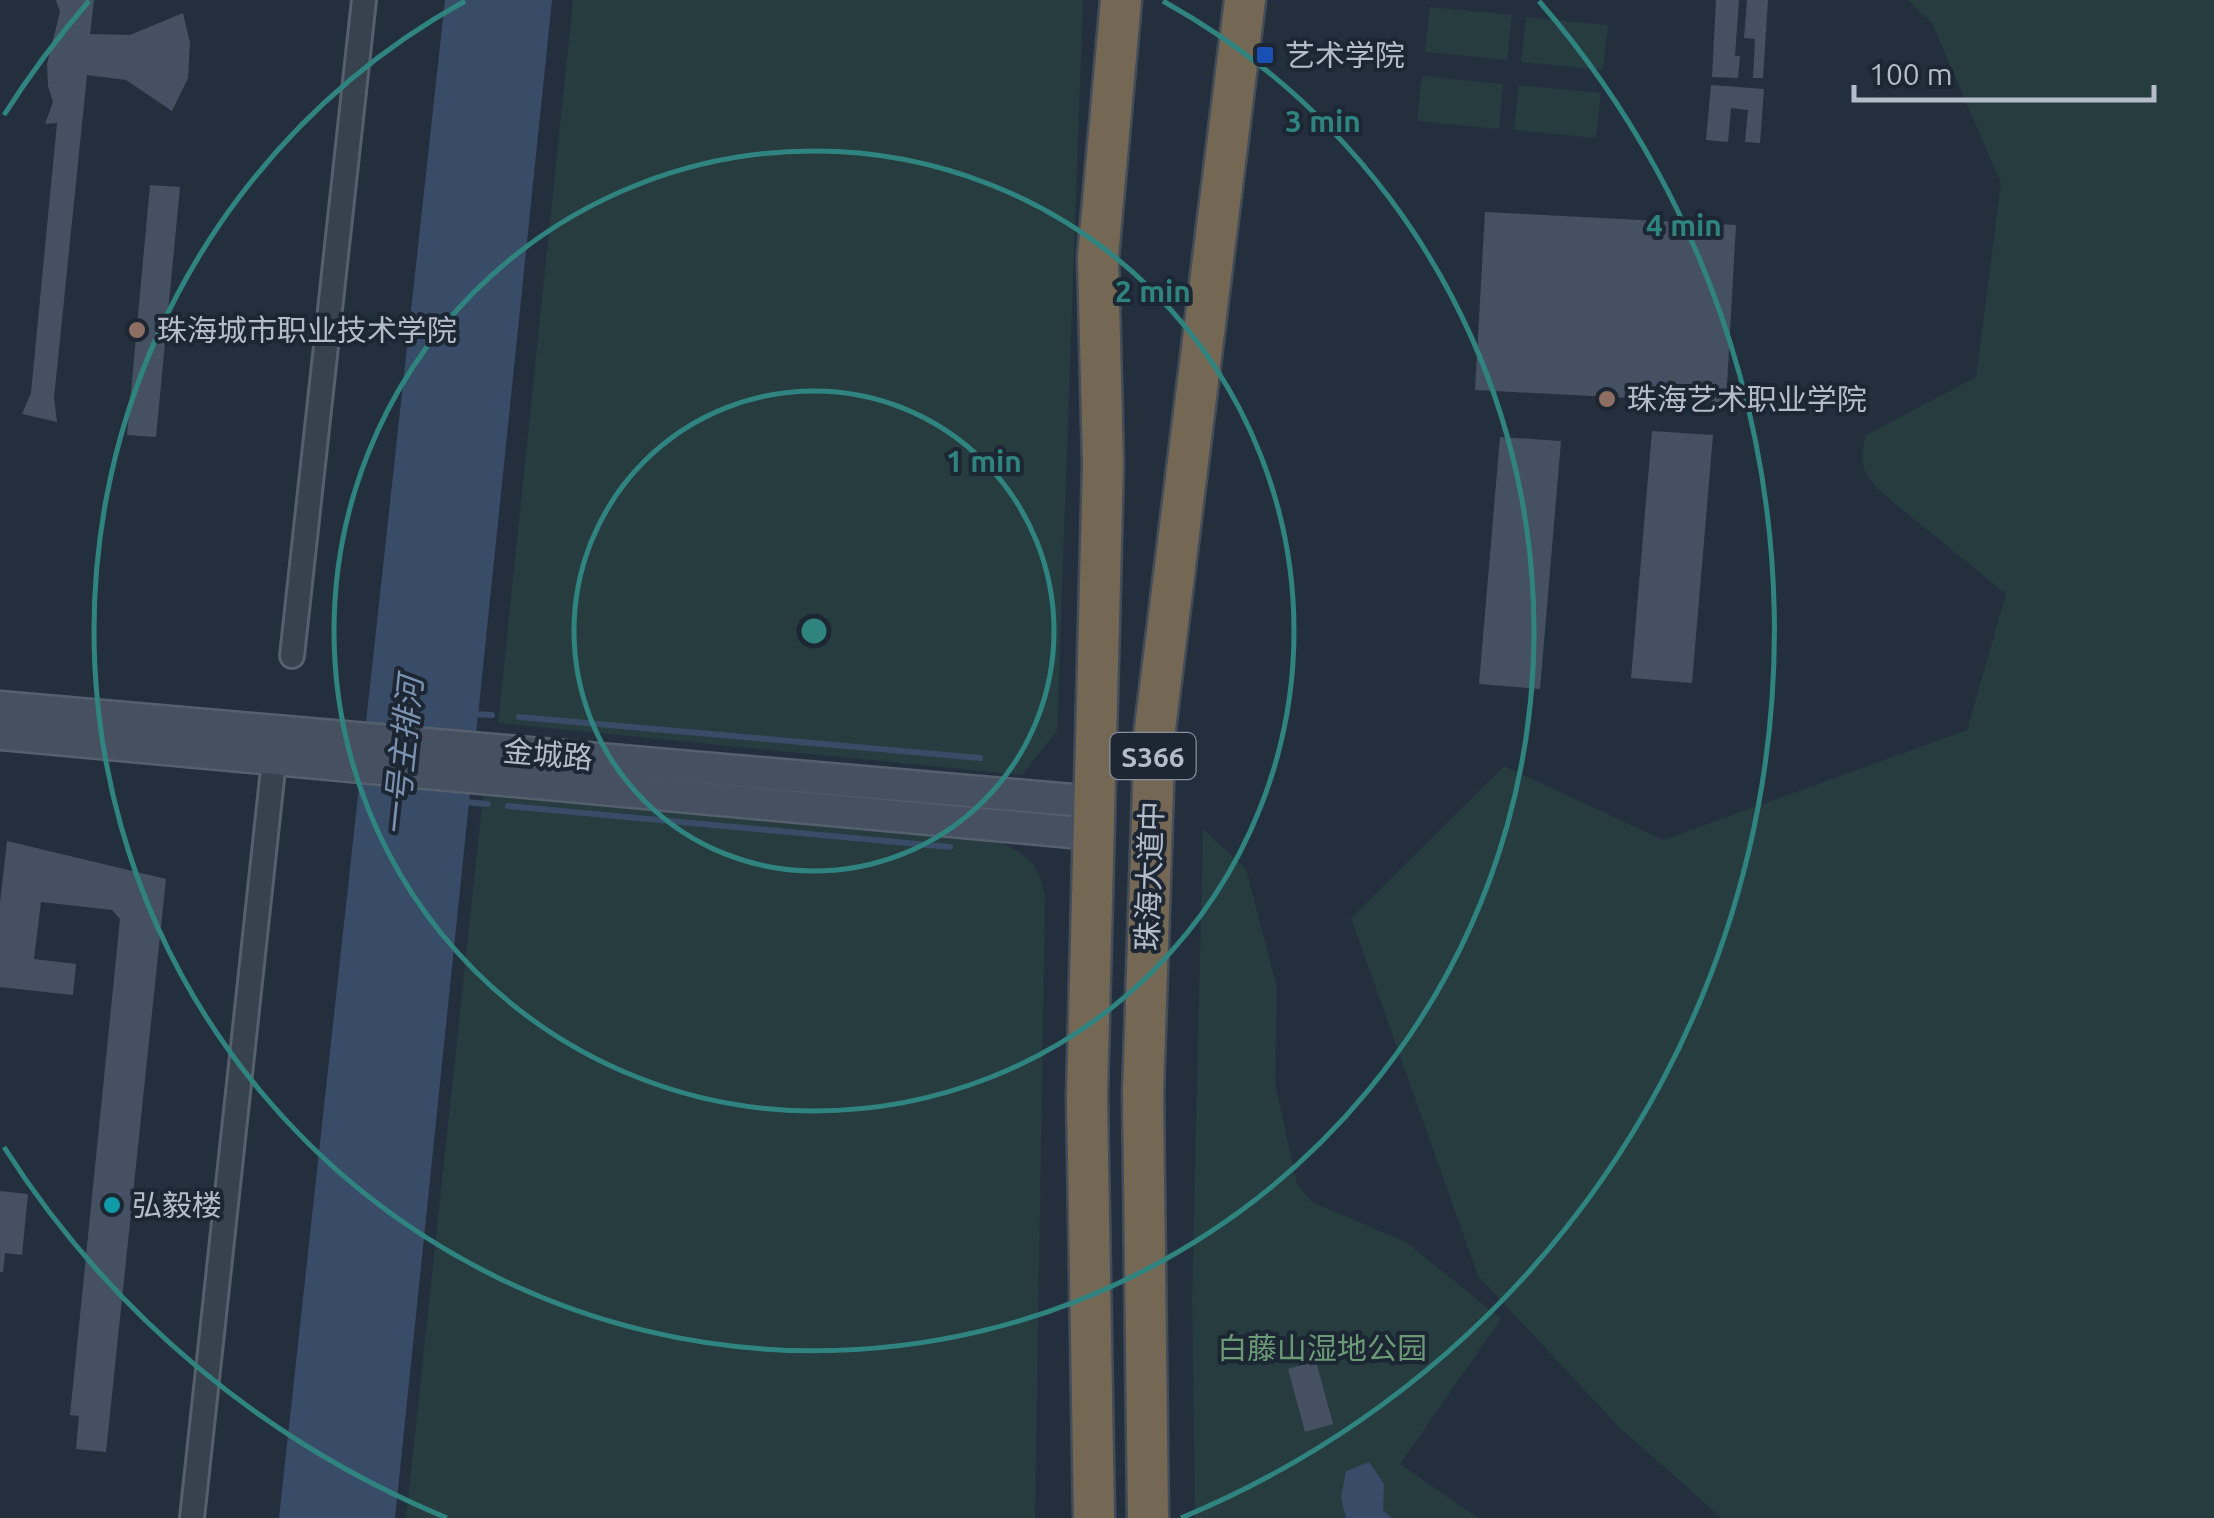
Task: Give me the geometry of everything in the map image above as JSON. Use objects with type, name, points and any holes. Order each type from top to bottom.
[{"type":"highway","name":"珠海大道中","points":[[1094,1518],[1087,1096],[1103,464],[1098,258],[1121,0]]},
{"type":"highway","name":"珠海大道中","points":[[1148,1518],[1142,1093],[1155,729],[1245,0]]},
{"type":"highway","points":[[1081,1518],[1092,1457]]},
{"type":"street","points":[[292,656],[364,0]]},
{"type":"street","name":"金城路","points":[[0,707],[292,752]]},
{"type":"street","name":"金城路","points":[[0,734],[362,754],[1094,818]]},
{"type":"street","points":[[192,1518],[292,752]]},
{"type":"green space","points":[[573,0],[1083,0],[1057,731],[1022,775],[498,723]]},
{"type":"green space","points":[[1908,0],[2214,0],[2214,1518],[1722,1518],[1620,1428],[1478,1276],[1351,918],[1504,766],[1663,840],[1967,730],[2006,594],[1882,493],[1866,473],[1862,460],[1866,435],[1976,377],[2001,183],[1932,23]]},
{"type":"green space","points":[[1430,7],[1512,15],[1507,60],[1425,52]]},
{"type":"green space","points":[[1526,17],[1608,25],[1603,70],[1521,62]]},
{"type":"green space","points":[[1422,76],[1503,84],[1499,129],[1417,121]]},
{"type":"green space","points":[[1519,85],[1601,93],[1596,138],[1514,130]]},
{"type":"green space","points":[[483,796],[994,839],[1022,854],[1034,866],[1045,895],[1035,1518],[406,1518]]},
{"type":"green space","name":"白藤山湿地公园","points":[[1203,829],[1246,869],[1277,987],[1275,1083],[1297,1184],[1312,1202],[1406,1242],[1501,1319],[1400,1464],[1478,1518],[1195,1518],[1192,1299]]},
{"type":"water","name":"一号主排河","points":[[445,0],[552,0],[395,1518],[279,1518]]},
{"type":"water","points":[[1369,1462],[1384,1484],[1383,1510],[1392,1518],[1346,1518],[1341,1498],[1346,1471]]},
{"type":"building","points":[[56,0],[94,0],[90,34],[130,35],[183,13],[190,43],[188,78],[172,111],[126,80],[87,75],[54,398],[57,422],[22,414],[31,393],[57,123],[45,124],[53,102],[47,64],[60,12]]},
{"type":"building","points":[[1716,0],[1739,0],[1735,56],[1740,56],[1738,78],[1712,77]]},
{"type":"building","points":[[1747,0],[1768,0],[1763,78],[1753,78],[1755,39],[1744,38]]},
{"type":"building","points":[[1711,85],[1764,89],[1760,143],[1745,142],[1748,110],[1731,108],[1728,142],[1706,140]]},
{"type":"building","points":[[150,185],[180,187],[156,437],[127,435]]},
{"type":"building","points":[[1485,212],[1736,225],[1726,403],[1475,390]]},
{"type":"building","points":[[1652,431],[1713,435],[1692,683],[1631,678]]},
{"type":"building","points":[[1500,437],[1561,441],[1540,689],[1479,684]]},
{"type":"building","name":"弘毅楼","points":[[7,841],[166,879],[106,1452],[76,1449],[79,1416],[70,1415],[120,919],[112,910],[41,902],[34,959],[76,964],[73,995],[0,987],[0,903]]},
{"type":"building","points":[[0,1191],[28,1194],[22,1255],[5,1253],[3,1272],[0,1272]]},
{"type":"building","points":[[1316,1361],[1333,1424],[1305,1432],[1288,1369]]},
{"type":"waterway","points":[[473,714],[492,715]]},
{"type":"waterway","points":[[519,717],[980,758]]},
{"type":"waterway","points":[[464,802],[488,804]]},
{"type":"waterway","points":[[508,806],[950,847]]},
{"type":"place","name":"艺术学院","points":[[1265,55]]},
{"type":"place","name":"珠海城市职业技术学院","points":[[137,330]]},
{"type":"place","name":"珠海艺术职业学院","points":[[1607,399]]},
{"type":"place","name":"弘毅楼","points":[[112,1205]]}]
